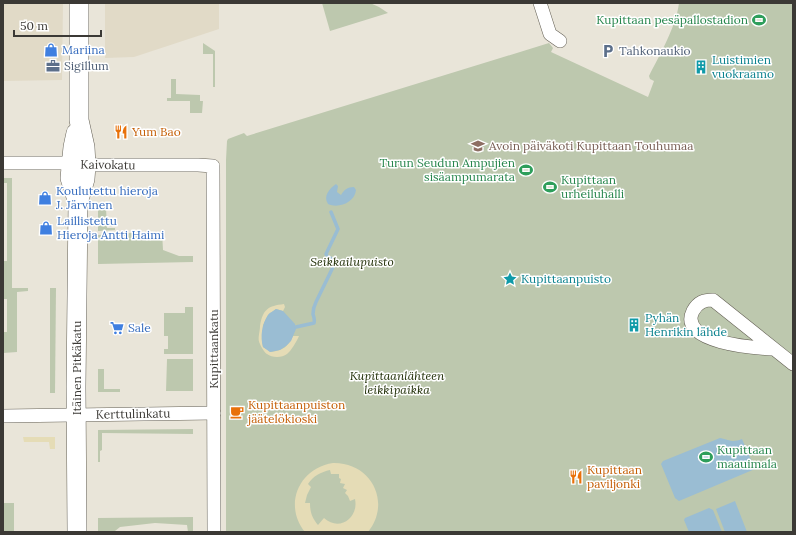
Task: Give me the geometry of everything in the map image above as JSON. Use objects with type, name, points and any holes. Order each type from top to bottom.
[{"type":"main road","name":"Itäinen Pitkäkatu","points":[[78,532],[76,387],[78,203],[85,179],[79,164],[85,147],[79,120],[79,3]]},
{"type":"street","points":[[540,3],[550,34],[560,41]]},
{"type":"street","name":"Kaivokatu","points":[[3,163],[213,166]]},
{"type":"street","name":"Kupittaankatu","points":[[213,166],[214,532]]},
{"type":"street","points":[[773,349],[744,347],[718,341],[705,335],[697,331],[693,325],[691,318],[694,310],[704,301],[713,300],[793,364]]},
{"type":"street","name":"Kerttulinkatu","points":[[3,416],[214,413]]},
{"type":"shaded area","points":[[3,3],[63,3],[62,80],[3,81]]},
{"type":"shaded area","points":[[105,3],[219,3],[219,29],[134,57],[105,58]]},
{"type":"green space","points":[[322,3],[370,3],[388,13],[330,31]]},
{"type":"green space","name":"Kupittaanpuisto","points":[[679,3],[793,3],[793,532],[226,532],[226,160],[228,139],[244,133],[247,136],[549,43],[553,48],[551,52],[648,97],[654,81],[650,79],[649,76],[671,31]]},
{"type":"green space","points":[[203,43],[215,51],[215,87],[213,87],[213,54],[203,54]]},
{"type":"green space","points":[[171,79],[176,79],[176,94],[200,95],[200,101],[203,101],[202,113],[190,113],[190,101],[167,101],[167,98],[171,98]]},
{"type":"green space","points":[[3,178],[12,178],[12,288],[28,288],[28,291],[17,292],[17,352],[3,353],[3,332],[7,332],[7,299],[3,299],[3,261],[7,261],[7,183],[3,183]]},
{"type":"green space","points":[[98,208],[106,208],[107,228],[115,228],[115,230],[98,231]]},
{"type":"green space","points":[[162,232],[163,250],[179,256],[193,256],[193,262],[98,264],[98,235]]},
{"type":"green space","points":[[50,288],[56,288],[55,393],[50,393]]},
{"type":"green space","points":[[185,307],[193,307],[193,354],[164,354],[164,349],[168,349],[168,336],[164,336],[164,313],[185,313]]},
{"type":"green space","points":[[167,359],[193,359],[193,391],[166,391]]},
{"type":"green space","points":[[98,369],[104,369],[104,389],[120,389],[120,392],[98,392]]},
{"type":"green space","points":[[193,429],[193,434],[102,433],[102,450],[100,451],[100,462],[98,462],[98,430]]},
{"type":"green space","points":[[3,503],[14,503],[14,532],[3,532]]},
{"type":"green space","points":[[193,517],[193,532],[188,532],[187,525],[155,523],[120,527],[111,532],[98,532],[98,518]]},
{"type":"sand","points":[[284,304],[285,307],[283,311],[276,309],[268,315],[263,325],[263,347],[271,352],[279,350],[289,343],[293,336],[299,336],[294,346],[287,354],[280,357],[274,357],[265,352],[259,342],[261,320],[267,309]]},
{"type":"sand","points":[[23,437],[55,437],[55,449],[50,449],[49,442],[24,442]]},
{"type":"sand","points":[[333,463],[346,464],[358,469],[367,476],[374,486],[378,508],[375,520],[368,532],[305,532],[298,521],[295,511],[295,500],[298,489],[303,480],[311,472],[321,466]],"holes":[[[330,470],[331,474],[339,474],[339,478],[341,479],[340,483],[345,484],[343,488],[347,490],[345,493],[350,501],[355,499],[354,512],[347,521],[336,524],[324,518],[318,525],[312,515],[310,503],[305,503],[311,487],[308,484],[320,473]]]},
{"type":"water","points":[[336,184],[338,186],[337,192],[341,195],[346,189],[349,188],[354,187],[356,190],[350,201],[337,206],[328,204],[326,198],[326,195],[331,188]]},
{"type":"water","points":[[276,309],[283,311],[295,324],[296,329],[291,341],[286,346],[280,350],[270,352],[263,347],[262,330],[268,315]]},
{"type":"water","points":[[720,438],[733,441],[742,439],[755,469],[679,501],[675,498],[661,464],[663,461]]},
{"type":"water","points":[[735,501],[747,532],[725,532],[716,509]]},
{"type":"water","points":[[709,508],[713,510],[722,532],[689,532],[684,520],[685,518]]},
{"type":"waterway","points":[[296,327],[314,323],[313,312],[315,305],[335,263],[335,261],[326,254],[338,229],[331,212]]},
{"type":"place","name":"Kupittaan pesäpallostadion","points":[[759,20]]},
{"type":"place","name":"Mariina","points":[[51,50]]},
{"type":"place","name":"Tahkonaukio","points":[[608,51]]},
{"type":"place","name":"Sigillum","points":[[53,66]]},
{"type":"place","name":"Luistimien vuokraamo","points":[[701,67]]},
{"type":"place","name":"Yum Bao","points":[[121,132]]},
{"type":"place","name":"Avoin päiväkoti Kupittaan Touhumaa","points":[[478,146]]},
{"type":"place","name":"Turun Seudun Ampujien sisäampumarata","points":[[526,170]]},
{"type":"place","name":"Kupittaan urheiluhalli","points":[[550,187]]},
{"type":"place","name":"Koulutettu hieroja J. Järvinen","points":[[45,198]]},
{"type":"place","name":"Laillistettu Hieroja Antti Haimi","points":[[46,228]]},
{"type":"place","name":"Kupittaanpuisto","points":[[510,279]]},
{"type":"place","name":"Pyhän Henrikin lähde","points":[[634,325]]},
{"type":"place","name":"Sale","points":[[117,328]]},
{"type":"place","name":"Kupittaanpuiston jäätelökioski","points":[[237,412]]},
{"type":"place","name":"Kupittaan maauimala","points":[[706,457]]},
{"type":"place","name":"Kupittaan paviljonki","points":[[576,477]]},
{"type":"park label","name":"Seikkailupuisto","points":[[352,262]]},
{"type":"park label","name":"Kupittaanlähteen leikkipaikka","points":[[397,383]]}]
